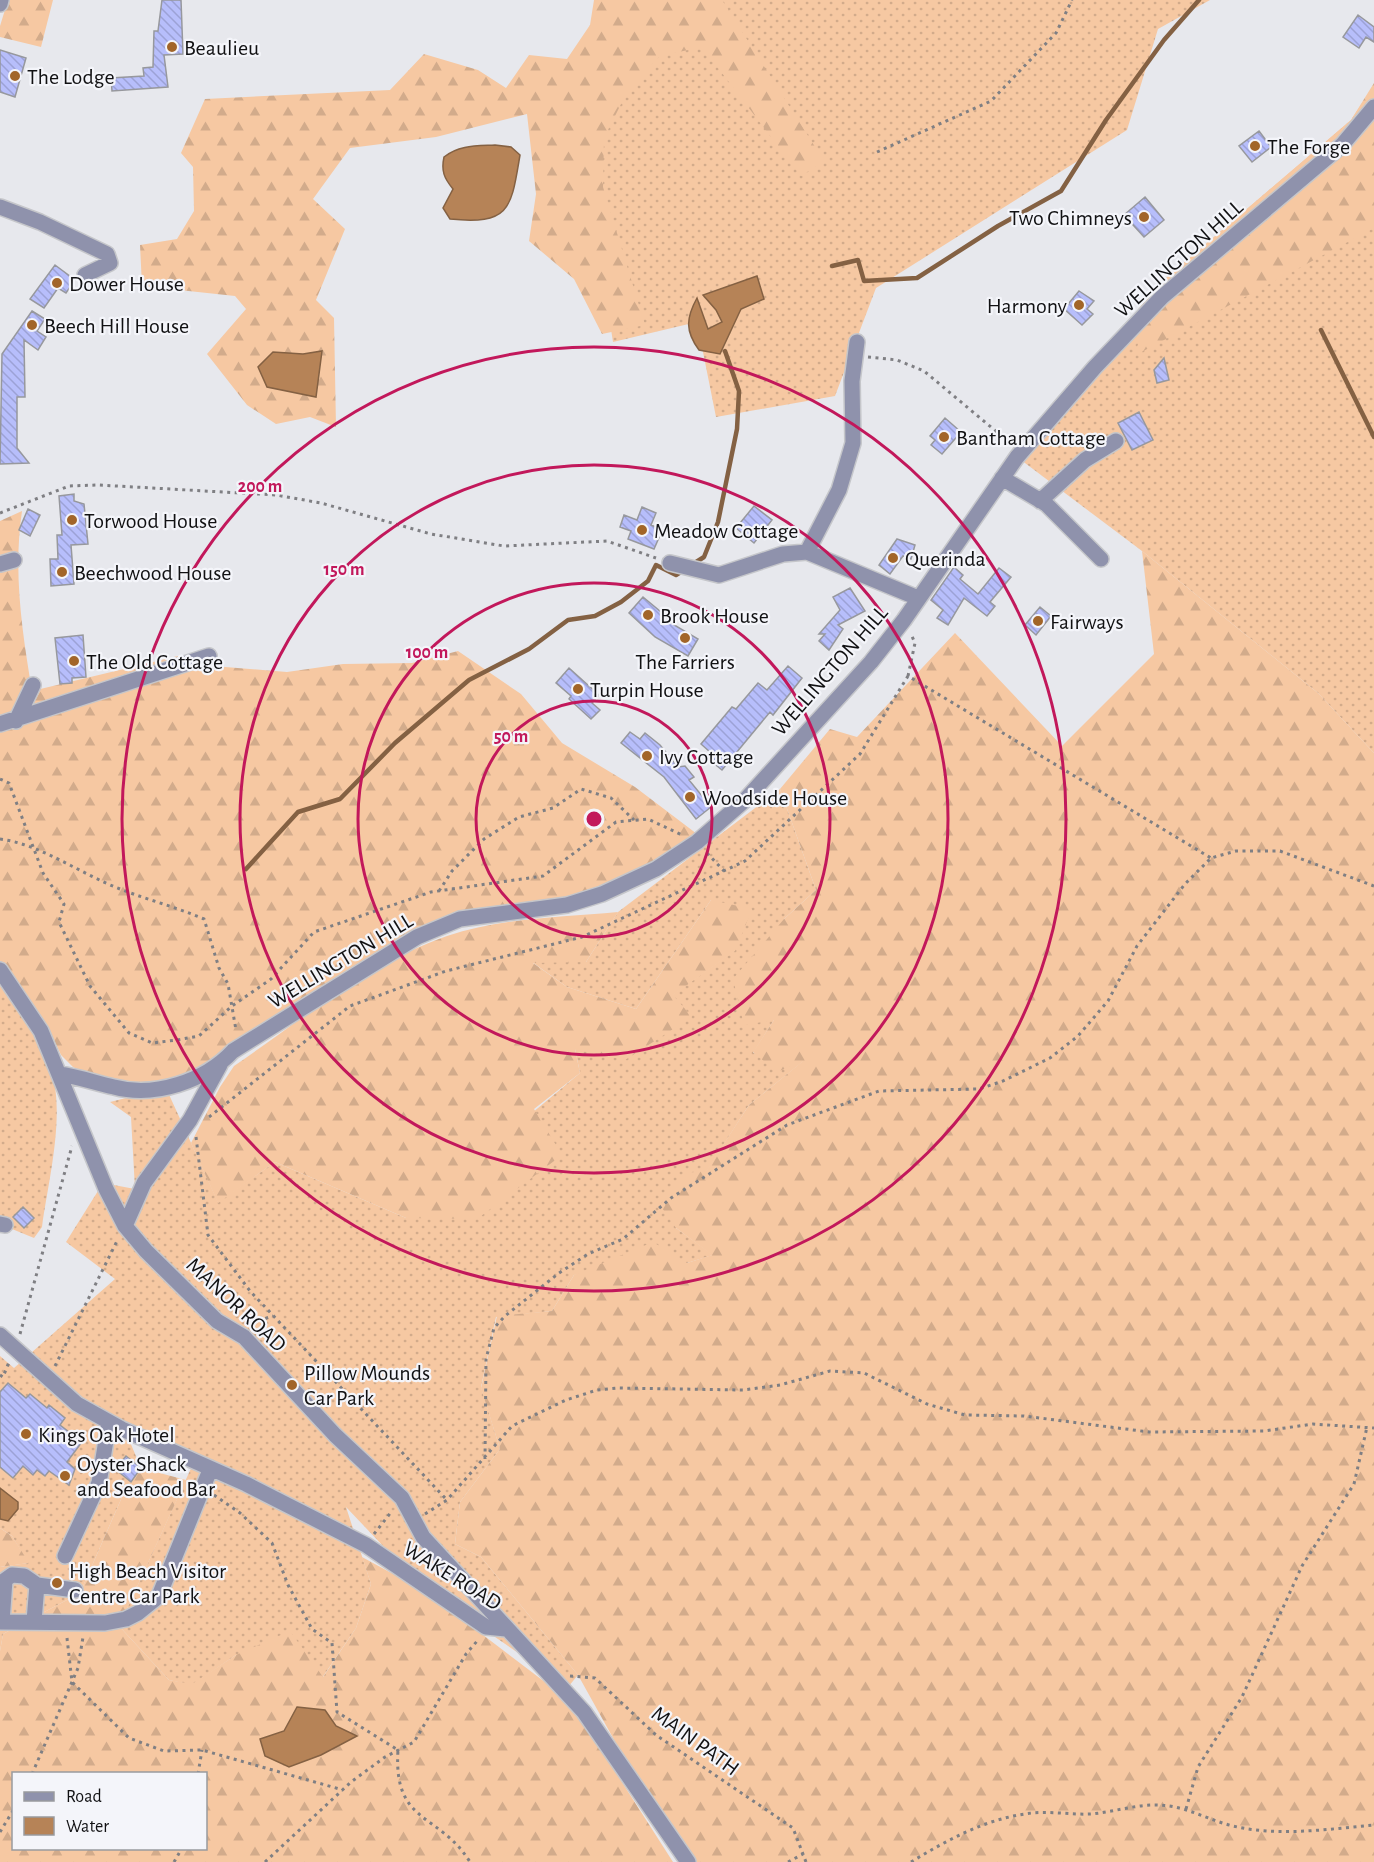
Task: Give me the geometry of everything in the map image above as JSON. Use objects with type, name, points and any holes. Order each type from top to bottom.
[{"type":"street","points":[[0,4],[1,0]]},
{"type":"street","name":"WELLINGTON HILL","points":[[125,1226],[144,1183],[190,1120],[220,1065],[233,1051],[417,937],[460,919],[567,904],[602,894],[656,868],[697,842],[745,800],[835,704],[904,620],[1020,452],[1095,367],[1161,297],[1342,145],[1374,107]]},
{"type":"street","points":[[0,207],[40,222],[107,254],[110,263],[85,275]]},
{"type":"street","points":[[807,552],[839,490],[852,443],[852,381],[856,349]]},
{"type":"street","points":[[1040,501],[1085,460],[1116,441]]},
{"type":"street","points":[[1002,478],[1040,501],[1101,559]]},
{"type":"street","points":[[670,563],[719,575],[783,554],[807,552],[918,598]]},
{"type":"street","points":[[0,724],[16,721],[209,656]]},
{"type":"street","points":[[16,721],[33,685]]},
{"type":"street","name":"MANOR ROAD","points":[[0,970],[42,1031],[106,1189],[125,1226],[146,1251],[185,1277],[217,1321],[244,1337],[335,1435],[402,1498],[423,1537],[506,1629]]},
{"type":"street","name":"WELLINGTON HILL","points":[[60,1074],[94,1080],[116,1088],[139,1090],[184,1083],[220,1065]]},
{"type":"street","name":"WAKE ROAD","points":[[0,1335],[77,1404],[109,1422],[210,1470],[246,1484],[366,1545],[486,1627],[506,1629],[584,1712],[688,1862]]},
{"type":"street","points":[[66,1556],[99,1483],[109,1422]]},
{"type":"street","points":[[75,1590],[37,1585],[24,1576],[12,1575],[5,1580],[1,1622],[86,1623],[126,1619],[159,1596],[210,1470]]},
{"type":"street","points":[[34,1621],[37,1585]]},
{"type":"path","points":[[877,152],[991,101],[1056,33],[1072,0]]},
{"type":"path","points":[[856,349],[897,360],[924,371],[1020,452]]},
{"type":"path","points":[[0,513],[69,486],[99,485],[276,495],[321,503],[452,537],[504,546],[607,541],[670,563]]},
{"type":"path","points":[[204,1121],[350,1006],[446,970],[582,937],[745,861],[860,754],[908,676],[915,643],[904,620]]},
{"type":"path","points":[[908,676],[1211,858]]},
{"type":"path","points":[[0,779],[9,783],[43,873],[64,904],[59,922],[90,986],[129,1033],[152,1043],[199,1036],[232,1006],[271,979],[314,932],[355,916],[439,891],[543,876],[616,822],[648,819],[697,842],[724,871]]},
{"type":"path","points":[[439,891],[452,871],[484,839],[519,817],[553,808],[582,789],[611,798],[634,820]]},
{"type":"path","points":[[0,839],[21,842],[122,890],[169,904],[204,919],[219,968],[228,984],[237,1025],[233,1051]]},
{"type":"path","points":[[485,1459],[486,1359],[494,1328],[505,1316],[559,1273],[588,1254],[623,1239],[670,1198],[787,1125],[879,1091],[979,1089],[1003,1081],[1050,1058],[1078,1036],[1108,1001],[1137,945],[1185,884],[1211,858],[1236,850],[1280,851],[1374,886]]},
{"type":"path","points":[[15,1350],[79,1120]]},
{"type":"path","points":[[195,1128],[208,1235],[250,1291],[447,1500]]},
{"type":"path","points":[[48,1379],[125,1226]]},
{"type":"path","points":[[248,1324],[274,1316]]},
{"type":"path","points":[[414,1521],[447,1500],[512,1426],[566,1400],[597,1390],[618,1388],[742,1390],[780,1385],[830,1371],[864,1373],[927,1404],[965,1415],[1024,1416],[1149,1432],[1264,1431],[1313,1424],[1374,1428]]},
{"type":"path","points":[[1186,1809],[1198,1767],[1242,1698],[1302,1566],[1354,1484],[1367,1427]]},
{"type":"path","points":[[198,1498],[215,1495],[240,1513],[272,1543],[288,1585],[312,1629],[333,1643],[337,1712],[398,1750]]},
{"type":"path","points":[[366,1545],[402,1498]]},
{"type":"path","points":[[66,1623],[67,1653],[72,1682],[129,1738],[164,1751],[202,1750],[343,1790]]},
{"type":"path","points":[[32,1772],[78,1668],[86,1623]]},
{"type":"path","points":[[265,1862],[343,1790],[385,1757],[414,1742],[466,1654],[486,1627]]},
{"type":"path","name":"MAIN PATH","points":[[548,1674],[595,1678],[656,1735],[793,1827],[806,1862]]},
{"type":"path","points":[[198,1772],[202,1750]]},
{"type":"path","points":[[398,1750],[396,1774],[401,1792],[413,1809],[457,1845],[470,1862]]},
{"type":"path","points":[[910,1862],[953,1837],[997,1820],[1034,1813],[1092,1814],[1158,1805],[1186,1809],[1231,1826],[1261,1831],[1308,1831],[1374,1825]]},
{"type":"path","points":[[0,1832],[12,1812]]},
{"type":"path","points":[[788,1862],[803,1854]]},
{"type":"green space","points":[[8,0],[53,0],[41,47],[0,37],[0,26]]},
{"type":"green space","points":[[594,0],[722,0],[824,161],[801,176],[702,47],[660,56],[628,90],[604,138],[603,187],[645,325],[602,334],[574,279],[529,241],[536,194],[527,114],[436,137],[350,148],[313,199],[345,229],[316,300],[334,318],[336,427],[310,417],[276,424],[247,405],[207,354],[246,309],[235,296],[142,286],[140,245],[177,239],[194,211],[193,167],[181,153],[205,99],[390,90],[424,54],[478,70],[506,88],[529,55],[567,59],[590,25]]},
{"type":"green space","points":[[709,0],[1210,0],[1158,29],[1127,130],[876,288],[835,396],[716,417],[697,322],[613,342],[570,70]]},
{"type":"green space","points":[[1374,83],[1374,228],[1134,356],[1158,285],[1351,120]]},
{"type":"green space","points":[[1374,85],[1374,753],[1318,693],[1142,551],[1017,457],[1159,284],[1351,120]]},
{"type":"green space","points":[[22,511],[18,556],[19,579],[22,624],[32,691],[178,656],[213,666],[287,672],[343,664],[412,663],[458,651],[521,694],[562,743],[635,787],[697,834],[640,871],[599,892],[442,921],[393,943],[201,1069],[169,1085],[135,1086],[93,1077],[73,1067],[61,1055],[47,1025],[0,961],[0,521]]},
{"type":"green space","points":[[1142,551],[1318,693],[1374,753],[1374,1862],[682,1862],[578,1675],[481,1557],[455,1544],[460,1502],[500,1449],[481,1388],[497,1316],[552,1311],[574,1275],[653,1242],[687,1263],[712,1255],[676,1228],[660,1205],[684,1173],[706,1171],[749,1105],[803,1061],[777,1072],[753,1052],[774,1020],[744,1025],[733,979],[784,919],[816,890],[780,789],[830,729],[857,737],[955,633],[1062,746],[1154,654]]},
{"type":"green space","points":[[780,789],[816,890],[784,919],[774,1020],[753,1053],[806,1059],[749,1105],[706,1172],[676,1228],[713,1255],[687,1263],[574,1275],[552,1311],[496,1317],[481,1387],[500,1449],[460,1502],[455,1544],[481,1557],[578,1675],[568,1687],[422,1587],[346,1507],[371,1584],[356,1628],[322,1678],[236,1655],[192,1685],[169,1680],[119,1626],[193,1464],[130,1442],[141,1468],[126,1488],[80,1593],[3,1634],[0,1651],[0,1567],[28,1563],[12,1536],[0,1528],[0,1356],[14,1368],[115,1279],[66,1242],[103,1183],[135,1189],[131,1117],[110,1102],[166,1088],[218,1202],[275,1162],[406,1218],[580,1073],[575,1049],[691,1017],[672,995],[734,951],[711,900],[636,1009],[567,987],[532,962],[586,962],[618,912]]},
{"type":"green space","points":[[711,900],[752,909],[735,951],[673,995],[692,1017],[625,1060],[575,1049],[580,1073],[534,1109],[562,1155],[477,1219],[406,1218],[275,1162],[218,1203],[191,1143],[220,1087],[234,1066],[364,977],[419,947],[468,930],[532,919],[618,912],[586,962],[533,963],[567,987],[636,1009]]},
{"type":"green space","points":[[0,986],[25,1019],[46,1055],[53,1074],[56,1095],[57,1117],[52,1163],[42,1227],[34,1238],[12,1229],[0,1232]]},
{"type":"green space","points":[[141,1468],[186,1480],[119,1626],[169,1680],[192,1684],[236,1655],[290,1631],[323,1677],[356,1628],[371,1584],[362,1557],[428,1593],[562,1695],[611,1765],[673,1862],[0,1862],[0,1651],[3,1634],[80,1593],[126,1488]]},
{"type":"green space","points":[[0,1528],[12,1536],[29,1563],[0,1567]]},
{"type":"water","points":[[495,145],[511,147],[520,155],[514,188],[505,209],[485,219],[450,219],[443,208],[453,189],[444,174],[444,157],[462,148]]},
{"type":"water","points":[[757,276],[764,299],[741,309],[720,354],[699,350],[689,330],[689,318],[697,298],[708,329],[722,322],[716,310],[703,295]]},
{"type":"water","points":[[322,351],[316,397],[267,387],[258,367],[273,352],[303,354]]},
{"type":"water","points":[[0,1488],[18,1502],[18,1509],[8,1521],[0,1519]]},
{"type":"water","points":[[297,1707],[325,1710],[336,1726],[357,1736],[321,1755],[289,1767],[265,1756],[260,1739],[284,1731]]},
{"type":"building","name":"Beaulieu","points":[[162,0],[181,0],[183,54],[164,55],[168,87],[112,91],[111,78],[144,76],[143,68],[153,67],[154,31],[158,31]]},
{"type":"building","points":[[1358,15],[1374,27],[1374,42],[1366,37],[1359,48],[1343,37]]},
{"type":"building","name":"The Lodge","points":[[0,50],[26,58],[15,97],[0,92]]},
{"type":"building","name":"The Forge","points":[[1259,131],[1271,147],[1252,162],[1239,146]]},
{"type":"building","name":"Two Chimneys","points":[[1145,197],[1164,220],[1144,237],[1124,215]]},
{"type":"building","name":"Dower House","points":[[55,265],[75,280],[66,293],[58,288],[44,308],[30,299]]},
{"type":"building","name":"Harmony","points":[[1079,291],[1094,301],[1087,309],[1093,314],[1082,325],[1064,309]]},
{"type":"building","points":[[32,311],[45,319],[37,331],[46,337],[38,350],[24,340],[25,397],[17,397],[17,448],[29,463],[0,464],[2,354]]},
{"type":"building","points":[[1164,358],[1169,380],[1157,383],[1154,370]]},
{"type":"building","points":[[1139,412],[1153,440],[1132,450],[1118,423]]},
{"type":"building","name":"Bantham Cottage","points":[[945,418],[961,432],[942,454],[931,445],[935,440],[930,436]]},
{"type":"building","points":[[74,494],[74,501],[84,504],[88,544],[71,545],[74,584],[51,586],[50,559],[58,559],[57,535],[62,535],[59,496]]},
{"type":"building","points":[[754,506],[772,520],[754,543],[736,528]]},
{"type":"building","name":"Meadow Cottage","points":[[642,507],[656,513],[651,525],[658,528],[657,532],[661,533],[654,549],[628,539],[631,531],[620,527],[624,515],[637,520]]},
{"type":"building","points":[[28,509],[40,515],[30,536],[19,530]]},
{"type":"building","name":"Querinda","points":[[897,539],[915,545],[911,559],[903,556],[890,574],[879,565]]},
{"type":"building","points":[[954,567],[963,575],[960,579],[978,594],[999,568],[1011,577],[990,602],[995,606],[987,616],[964,598],[948,625],[937,618],[943,610],[931,600]]},
{"type":"building","points":[[850,588],[865,611],[838,625],[843,629],[829,650],[819,641],[825,634],[819,634],[840,610],[833,597]]},
{"type":"building","points":[[643,597],[667,617],[664,619],[698,639],[688,656],[655,637],[629,613]]},
{"type":"building","name":"Fairways","points":[[1040,607],[1051,616],[1036,635],[1025,625]]},
{"type":"building","name":"The Old Cottage","points":[[83,635],[86,677],[72,678],[72,683],[60,684],[55,638]]},
{"type":"building","points":[[788,666],[802,678],[773,715],[770,712],[722,770],[706,757],[710,752],[701,744],[732,707],[736,709],[758,683],[767,690]]},
{"type":"building","name":"Turpin House","points":[[569,668],[599,695],[592,703],[600,710],[591,719],[569,699],[571,696],[556,683]]},
{"type":"building","name":"Woodside House","points":[[630,732],[640,739],[645,733],[660,745],[678,767],[685,766],[694,777],[689,780],[711,807],[696,819],[664,777],[621,743]]},
{"type":"building","points":[[23,1207],[34,1218],[24,1228],[13,1217]]},
{"type":"building","name":"Kings Oak Hotel","points":[[8,1383],[26,1398],[30,1394],[47,1408],[49,1405],[65,1418],[60,1425],[82,1442],[67,1462],[75,1469],[69,1485],[49,1471],[45,1476],[37,1470],[33,1475],[23,1466],[13,1478],[0,1467],[0,1392]]},
{"type":"building","points":[[126,1456],[141,1468],[131,1482],[115,1469]]},
{"type":"waterway","points":[[832,266],[858,260],[864,281],[917,278],[998,226],[1061,191],[1106,120],[1164,40],[1199,0]]},
{"type":"waterway","points":[[1321,330],[1374,437]]},
{"type":"waterway","points":[[693,564],[704,557],[718,522],[737,429],[739,391],[725,351]]},
{"type":"waterway","points":[[246,869],[298,812],[340,799],[395,743],[469,680],[529,649],[568,620],[595,616],[621,602],[648,581],[656,565],[676,575],[684,570]]},
{"type":"place","name":"Beaulieu","points":[[172,47]]},
{"type":"place","name":"The Lodge","points":[[15,76]]},
{"type":"place","name":"The Forge","points":[[1255,146]]},
{"type":"place","name":"Two Chimneys","points":[[1144,217]]},
{"type":"place","name":"Dower House","points":[[57,283]]},
{"type":"place","name":"Harmony","points":[[1079,305]]},
{"type":"place","name":"Beech Hill House","points":[[32,325]]},
{"type":"place","name":"Bantham Cottage","points":[[944,437]]},
{"type":"place","name":"Torwood House","points":[[72,520]]},
{"type":"place","name":"Meadow Cottage","points":[[642,530]]},
{"type":"place","name":"Querinda","points":[[893,558]]},
{"type":"place","name":"Beechwood House","points":[[62,572]]},
{"type":"place","name":"Brook House","points":[[648,615]]},
{"type":"place","name":"Fairways","points":[[1038,621]]},
{"type":"place","name":"The Farriers","points":[[685,638]]},
{"type":"place","name":"The Old Cottage","points":[[74,661]]},
{"type":"place","name":"Turpin House","points":[[578,689]]},
{"type":"place","name":"Ivy Cottage","points":[[647,756]]},
{"type":"place","name":"Woodside House","points":[[690,797]]},
{"type":"place","name":"Pillow Mounds Car Park","points":[[292,1385]]},
{"type":"place","name":"Kings Oak Hotel","points":[[26,1434]]},
{"type":"place","name":"Oyster Shack and Seafood Bar","points":[[65,1476]]},
{"type":"place","name":"High Beach Visitor Centre Car Park","points":[[57,1583]]}]
